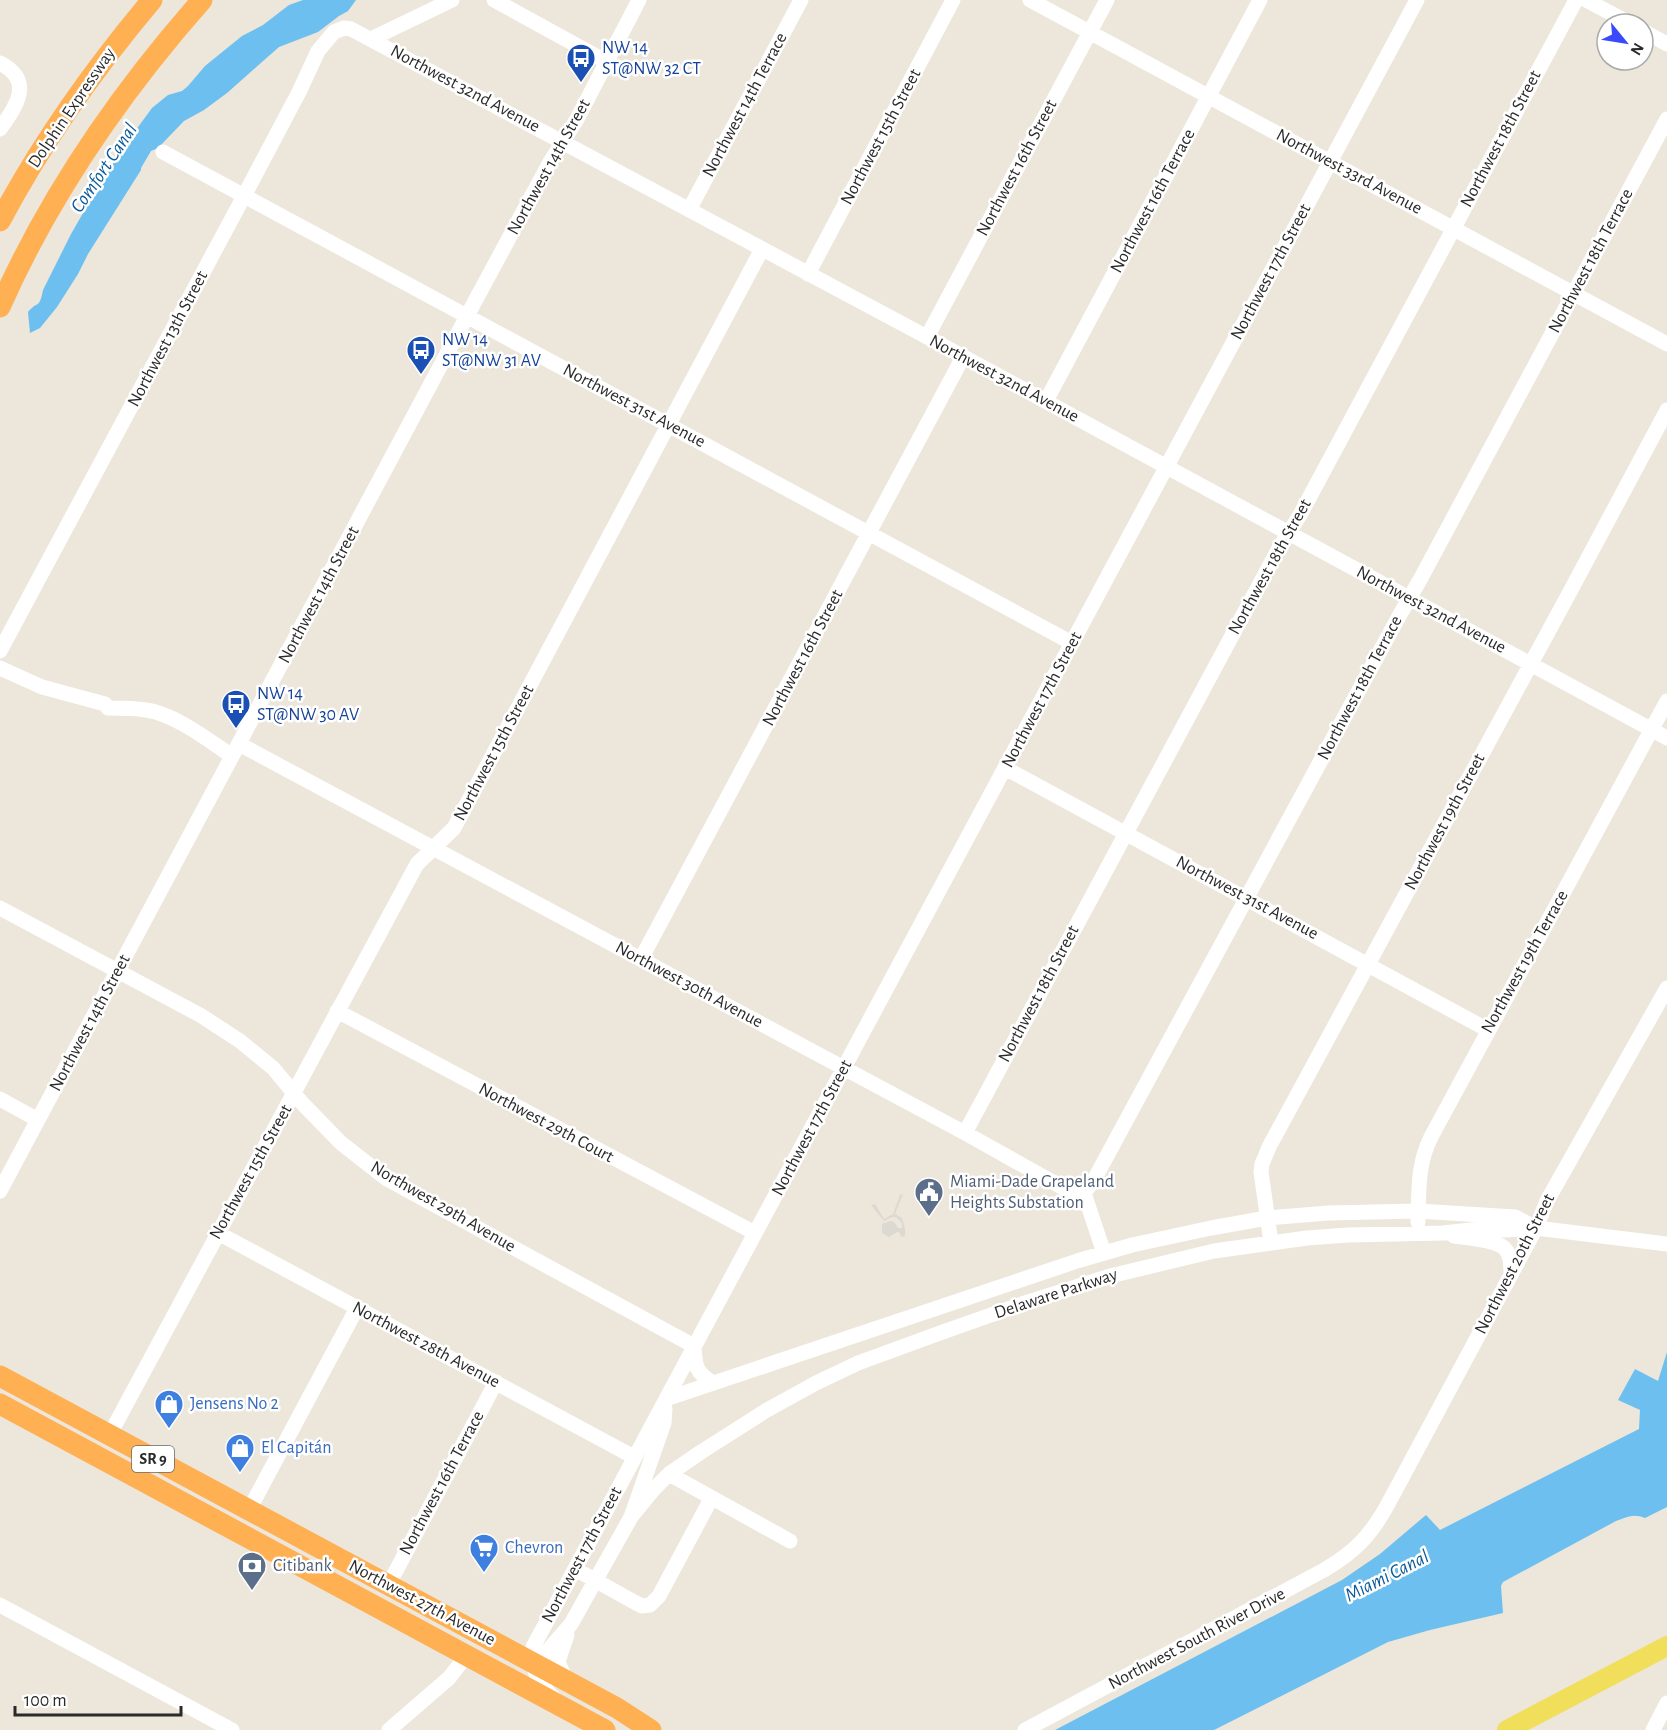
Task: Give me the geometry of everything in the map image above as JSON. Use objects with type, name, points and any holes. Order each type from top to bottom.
[{"type":"highway","name":"Dolphin Expressway","points":[[0,221],[77,95],[126,30],[152,0]]},
{"type":"highway","name":"Dolphin Expressway","points":[[0,307],[39,228],[93,139],[141,73],[202,0]]},
{"type":"highway","name":"Northwest 27th Avenue","points":[[0,1376],[617,1708],[649,1728]]},
{"type":"highway","name":"Northwest 27th Avenue","points":[[0,1404],[605,1730]]},
{"type":"highway","points":[[212,1518],[224,1513],[242,1514],[249,1510]]},
{"type":"highway","points":[[250,1538],[281,1528]]},
{"type":"highway","points":[[355,1595],[367,1589],[388,1584]]},
{"type":"highway","points":[[493,1670],[508,1665],[515,1668],[532,1663]]},
{"type":"main road","points":[[1507,1730],[1667,1646]]},
{"type":"street","points":[[371,39],[452,0]]},
{"type":"street","points":[[494,0],[607,62]]},
{"type":"street","name":"Northwest 14th Street","points":[[0,1191],[550,162],[607,62],[639,0]]},
{"type":"street","name":"Northwest 14th Terrace","points":[[689,210],[801,0]]},
{"type":"street","name":"Northwest 15th Street","points":[[808,274],[953,0]]},
{"type":"street","name":"Northwest 33rd Avenue","points":[[1030,0],[1667,344]]},
{"type":"street","name":"Northwest 16th Street","points":[[927,337],[1107,0]]},
{"type":"street","name":"Northwest 16th Terrace","points":[[1046,401],[1260,0]]},
{"type":"street","name":"Northwest 17th Street","points":[[532,1663],[533,1647],[634,1457],[1417,0]]},
{"type":"street","name":"Northwest 18th Street","points":[[964,1133],[1288,533],[1300,515],[1576,0]]},
{"type":"street","points":[[1586,0],[1608,12]]},
{"type":"street","points":[[402,55],[399,42],[405,22]]},
{"type":"street","name":"Northwest 32nd Avenue","points":[[338,30],[351,29],[402,55],[1667,738]]},
{"type":"street","name":"Northwest 13th Street","points":[[0,651],[299,93],[318,51],[329,36],[338,30]]},
{"type":"street","points":[[0,63],[15,74],[20,83],[17,102],[0,129]]},
{"type":"street","name":"Northwest 18th Terrace","points":[[1084,1193],[1094,1180],[1667,119]]},
{"type":"street","name":"Northwest 31st Avenue","points":[[162,152],[1072,643]]},
{"type":"street","name":"Northwest 15th Street","points":[[109,1436],[417,864],[454,828],[762,249]]},
{"type":"street","name":"Northwest 16th Street","points":[[641,959],[963,357]]},
{"type":"street","name":"Northwest 19th Street","points":[[1271,1243],[1261,1181],[1264,1156],[1667,410]]},
{"type":"street","name":"Northwest 30th Avenue","points":[[0,668],[42,687],[105,704],[108,708],[148,710],[179,722],[433,848],[1067,1190],[1073,1193],[1084,1193]]},
{"type":"street","name":"Northwest 19th Terrace","points":[[1418,1234],[1419,1176],[1426,1148],[1667,701]]},
{"type":"street","name":"Northwest 31st Avenue","points":[[1005,768],[1488,1030]]},
{"type":"street","name":"Northwest 29th Avenue","points":[[0,908],[200,1015],[231,1035],[266,1061],[341,1143],[387,1179],[694,1346]]},
{"type":"street","name":"Northwest 20th Street","points":[[1364,1540],[1377,1524],[1388,1504],[1536,1228],[1546,1201],[1667,988]]},
{"type":"street","name":"Northwest 29th Court","points":[[337,1011],[755,1233]]},
{"type":"street","points":[[0,1099],[38,1120]]},
{"type":"street","points":[[1084,1193],[1104,1253]]},
{"type":"street","name":"Delaware Parkway","points":[[666,1400],[1104,1253],[1211,1228],[1267,1218],[1328,1213],[1418,1211],[1515,1217],[1536,1228]]},
{"type":"street","name":"Delaware Parkway","points":[[631,1517],[669,1474],[776,1404],[834,1374],[882,1354],[991,1315],[1094,1281],[1214,1251],[1307,1238],[1348,1235],[1536,1228],[1667,1244]]},
{"type":"street","name":"Northwest 28th Avenue","points":[[218,1233],[634,1457]]},
{"type":"street","points":[[1443,1233],[1501,1245],[1509,1256],[1511,1274]]},
{"type":"street","points":[[249,1510],[357,1308]]},
{"type":"street","points":[[694,1346],[697,1369],[713,1383]]},
{"type":"street","name":"Northwest 16th Terrace","points":[[388,1584],[496,1382]]},
{"type":"street","name":"Northwest 17th Street","points":[[571,1624],[631,1517],[664,1423],[666,1400]]},
{"type":"street","points":[[669,1474],[790,1541]]},
{"type":"street","points":[[575,1569],[642,1606],[650,1605],[659,1596],[711,1498]]},
{"type":"street","name":"Northwest South River Drive","points":[[1025,1730],[1324,1570],[1347,1556],[1364,1540]]},
{"type":"street","points":[[0,1605],[232,1730]]},
{"type":"street","points":[[564,1708],[545,1690],[532,1663],[544,1655],[571,1624]]},
{"type":"street","points":[[564,1680],[558,1662],[571,1624]]},
{"type":"street","points":[[390,1730],[449,1678],[466,1656]]},
{"type":"street","points":[[1653,1730],[1667,1703]]},
{"type":"shaded area","points":[[903,1194],[895,1214],[902,1218],[905,1236],[901,1237],[897,1232],[889,1237],[882,1233],[882,1224],[890,1221],[894,1222],[898,1228],[902,1228],[902,1223],[896,1217],[884,1221],[871,1205],[875,1204],[884,1219],[893,1214],[900,1195]]},
{"type":"water","points":[[303,0],[356,0],[348,11],[318,32],[279,47],[227,93],[184,121],[158,148],[151,151],[57,307],[40,328],[30,333],[28,312],[39,303],[43,290],[71,234],[90,201],[122,149],[152,108],[168,95],[182,91],[205,66],[242,36],[263,25],[289,5]]},
{"type":"water","name":"Miami Canal","points":[[1667,1352],[1667,1507],[1645,1518],[1634,1516],[1616,1521],[1503,1582],[1501,1586],[1503,1613],[1388,1642],[1214,1730],[1055,1730],[1342,1580],[1380,1554],[1426,1515],[1440,1530],[1639,1429],[1640,1410],[1618,1400],[1635,1369],[1658,1381]]},
{"type":"place","name":"NW 14 ST@NW 32 CT","points":[[581,84]]},
{"type":"place","name":"NW 14 ST@NW 31 AV","points":[[421,376]]},
{"type":"place","name":"NW 14 ST@NW 30 AV","points":[[236,730]]},
{"type":"place","name":"Miami-Dade Grapeland Heights Substation","points":[[929,1218]]},
{"type":"place","name":"Jensens No 2","points":[[169,1430]]},
{"type":"place","name":"El Capitán","points":[[240,1474]]},
{"type":"place","name":"Chevron","points":[[484,1574]]},
{"type":"place","name":"Citibank","points":[[252,1592]]},
{"type":"water label","name":"Comfort Canal","points":[[104,168]]}]
